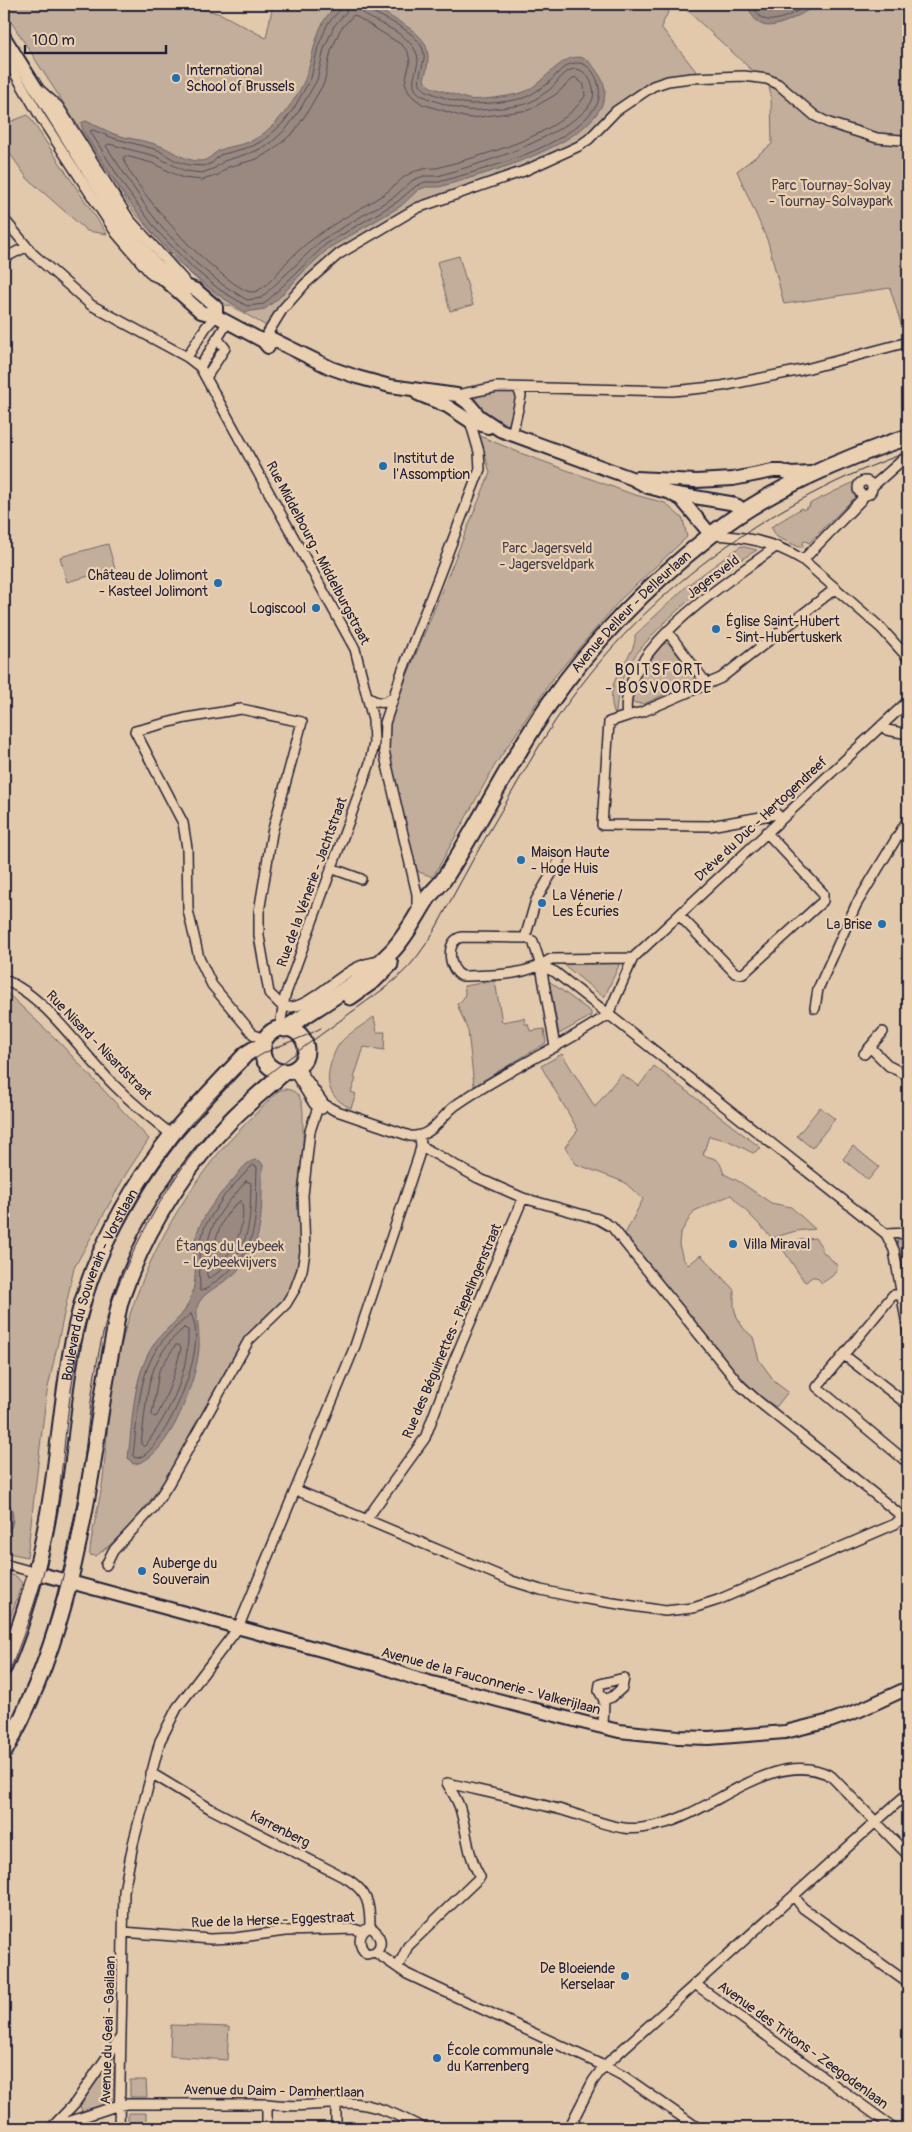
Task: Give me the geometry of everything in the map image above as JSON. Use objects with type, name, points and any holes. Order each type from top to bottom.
[{"type":"main road","points":[[4,37],[124,228],[158,267],[216,307],[216,316]]},
{"type":"main road","points":[[158,267],[165,281],[201,312],[216,316],[263,341],[266,346],[285,354],[320,368],[331,368],[428,398],[447,406],[470,421],[482,426],[506,432],[631,478],[648,488],[730,503],[738,506],[743,513]]},
{"type":"main road","points":[[390,386],[454,395],[468,403],[479,416],[506,432]]},
{"type":"main road","name":"Avenue Delleur - Delleurlaan","points":[[442,882],[525,740],[579,663],[622,615],[654,584],[711,535],[743,513],[818,473],[878,447],[908,437]]},
{"type":"main road","points":[[631,478],[696,481],[733,479],[773,471],[791,474],[818,473]]},
{"type":"main road","points":[[671,493],[682,500],[711,535]]},
{"type":"main road","points":[[291,1031],[381,962],[404,936],[430,895],[442,882]]},
{"type":"main road","points":[[291,1031],[303,1039],[306,1049],[304,1060],[292,1070],[277,1070],[268,1065],[263,1055],[264,1044],[272,1032],[291,1031],[374,980],[418,930],[436,898],[442,882]]},
{"type":"main road","name":"Boulevard du Souverain - Vorstlaan","points":[[4,1667],[28,1604],[44,1544],[67,1374],[84,1300],[98,1260],[120,1216],[145,1174],[172,1135],[246,1054],[264,1044]]},
{"type":"main road","name":"Boulevard du Souverain - Vorstlaan","points":[[4,1752],[44,1663],[69,1581],[80,1538],[103,1394],[121,1298],[139,1253],[172,1194],[213,1139],[249,1102],[292,1070]]},
{"type":"main road","points":[[36,1573],[69,1581]]},
{"type":"main road","name":"Avenue de la Fauconnerie - Valkerijlaan","points":[[69,1581],[377,1665],[417,1679],[619,1731],[701,1737],[785,1732],[830,1721],[860,1710],[908,1688]]},
{"type":"street","points":[[4,55],[41,118],[116,233],[152,275],[165,281]]},
{"type":"street","points":[[263,341],[282,310],[305,284],[339,254],[417,208],[508,177],[573,149],[589,139],[616,111],[653,86],[668,81],[744,76],[767,79],[778,84],[809,112],[829,123],[877,138],[902,140]]},
{"type":"street","points":[[35,86],[49,96],[58,106],[129,219],[182,279],[184,284]]},
{"type":"street","name":"Rue Middelbourg - Middelburgstraat","points":[[4,219],[26,247],[91,305],[188,357],[200,366],[207,376],[347,631],[360,663],[374,728],[370,763]]},
{"type":"street","points":[[4,258],[26,247]]},
{"type":"street","points":[[188,357],[206,327],[216,316]]},
{"type":"street","points":[[200,366],[227,322]]},
{"type":"street","points":[[207,376],[225,348],[217,338]]},
{"type":"street","points":[[454,395],[491,388],[673,391],[722,386],[802,370],[908,342]]},
{"type":"street","points":[[506,432],[521,396],[518,388]]},
{"type":"street","points":[[417,918],[417,894],[387,765],[384,730],[392,698],[480,469],[479,452],[470,421]]},
{"type":"street","points":[[803,560],[862,499],[863,495],[859,492],[859,484],[866,481],[872,486],[908,455]]},
{"type":"street","points":[[711,535],[741,536],[777,546],[803,560],[881,628],[908,658]]},
{"type":"street","name":"Jagersveld","points":[[627,716],[626,695],[630,683],[643,660],[668,632],[694,609],[777,546]]},
{"type":"street","points":[[781,818],[777,814],[710,826],[602,826],[609,722],[642,712],[721,678],[836,588]]},
{"type":"street","points":[[668,632],[707,684]]},
{"type":"street","points":[[368,697],[380,703],[388,702],[392,698]]},
{"type":"street","name":"Drève du Duc - Hertogendreef","points":[[608,1015],[633,958],[908,701]]},
{"type":"street","points":[[264,1044],[253,1034],[212,985],[200,958],[188,910],[187,848],[182,824],[135,731],[186,718],[242,709],[302,722],[272,833],[259,912],[259,936],[269,993],[283,1007],[298,1006],[363,964],[381,962]]},
{"type":"street","points":[[882,725],[887,730],[908,734]]},
{"type":"street","points":[[370,763],[378,762],[387,765]]},
{"type":"street","name":"Rue de la Vénerie - Jachtstraat","points":[[291,1031],[281,1020],[285,996],[370,763]]},
{"type":"street","points":[[815,1008],[818,989],[856,906],[908,819]]},
{"type":"street","points":[[679,915],[735,973],[743,974],[823,901],[823,893],[766,832]]},
{"type":"street","points":[[521,938],[536,900],[562,856]]},
{"type":"street","points":[[331,868],[361,879]]},
{"type":"street","points":[[555,1047],[541,966],[533,941],[521,938],[456,938],[451,945],[454,970],[462,976],[527,972],[541,966],[551,959],[633,958]]},
{"type":"street","points":[[541,966],[555,972],[886,1234],[904,1278],[902,1294],[908,1332]]},
{"type":"street","name":"Rue Nisard - Nisardstraat","points":[[4,980],[14,983],[35,998],[113,1084],[172,1135]]},
{"type":"street","points":[[292,1070],[314,1104],[319,1104],[410,1136],[420,1136],[429,1132],[451,1109],[608,1015]]},
{"type":"street","points":[[883,1032],[867,1050],[889,1066],[908,1076]]},
{"type":"street","points":[[106,1564],[113,1551],[153,1508],[169,1483],[249,1340],[286,1304],[295,1289],[302,1270],[305,1252],[303,1195],[305,1166],[310,1131],[319,1104]]},
{"type":"street","points":[[420,1136],[421,1146],[478,1178],[523,1198],[598,1219],[612,1228],[740,1385],[906,1521]]},
{"type":"street","name":"Avenue du Geai - Gaailaan","points":[[119,2128],[124,1891],[132,1844],[150,1773],[160,1741],[177,1708],[238,1628],[355,1346],[421,1146]]},
{"type":"street","name":"Rue des Béguinettes - Piepelingenstraat","points":[[366,1520],[425,1438],[454,1361],[523,1198]]},
{"type":"street","points":[[886,1234],[908,1233]]},
{"type":"street","points":[[902,1294],[893,1295],[817,1387],[908,1463]]},
{"type":"street","points":[[844,1354],[908,1406]]},
{"type":"street","points":[[296,1490],[512,1581],[541,1590],[630,1607],[665,1611],[693,1608],[718,1600],[906,1521]]},
{"type":"street","points":[[4,1564],[36,1573]]},
{"type":"street","points":[[603,1727],[604,1700]]},
{"type":"street","points":[[398,1967],[408,1946],[480,1877],[467,1848],[461,1810],[447,1783],[562,1810],[625,1829],[642,1828],[680,1819],[765,1776],[799,1768],[814,1769],[831,1776],[908,1855]]},
{"type":"street","name":"Karrenberg","points":[[150,1773],[211,1809],[361,1888],[367,1899],[370,1913],[366,1930]]},
{"type":"street","points":[[569,2128],[593,2081],[604,2066],[908,1793]]},
{"type":"street","points":[[794,1896],[803,1908],[908,1983]]},
{"type":"street","points":[[366,1930],[376,1930],[380,1939],[378,1950],[368,1954],[362,1948],[360,1938],[366,1930]]},
{"type":"street","name":"Rue de la Herse - Eggestraat","points":[[124,1932],[210,1939],[235,1938],[285,1931],[366,1930]]},
{"type":"street","points":[[375,1952],[407,1974],[625,2077],[698,2128]]},
{"type":"street","name":"Avenue des Tritons - Zeegodenlaan","points":[[695,1984],[894,2128]]},
{"type":"street","points":[[51,2127],[75,2103],[120,2038]]},
{"type":"street","name":"Avenue du Daim - Damhertlaan","points":[[51,2127],[119,2105],[267,2104],[281,2106],[348,2103],[382,2109],[423,2128]]},
{"type":"street","points":[[267,2104],[267,2128]]},
{"type":"street","points":[[336,2104],[336,2128]]},
{"type":"green space","points":[[4,4],[184,4],[221,14],[266,38],[273,4],[672,4],[661,27],[699,75],[666,78],[585,137],[564,150],[526,168],[426,200],[416,205],[341,250],[268,327],[230,305],[227,306],[176,261],[133,211],[4,11]]},
{"type":"green space","name":"Parc Tournay-Solvay - Tournay-Solvaypark","points":[[680,4],[908,4],[908,336],[905,337],[890,288],[784,304],[768,242],[737,171],[772,144],[769,86]]},
{"type":"green space","points":[[28,115],[107,234],[87,231],[27,178],[4,145],[4,124]]},
{"type":"green space","points":[[459,256],[473,305],[450,311],[437,262]]},
{"type":"green space","points":[[488,391],[511,391],[517,395],[512,418],[508,425],[500,426],[473,403],[478,396]]},
{"type":"green space","name":"Parc Jagersveld - Jagersveldpark","points":[[480,436],[632,494],[665,503],[683,519],[687,537],[621,599],[554,677],[495,765],[433,877],[419,872],[409,860],[388,756],[389,720],[490,473]]},
{"type":"green space","points":[[860,479],[855,486],[855,500],[852,500],[809,543],[805,541],[803,542],[803,547],[799,547],[777,537],[771,527],[802,508],[803,510],[810,506],[809,504]]},
{"type":"green space","points":[[108,544],[115,569],[67,582],[60,557]]},
{"type":"green space","points":[[741,546],[757,550],[725,571],[687,602],[652,635],[639,651],[623,676],[618,694],[616,713],[614,713],[613,688],[616,677],[631,651],[635,635],[689,584]]},
{"type":"green space","points":[[666,643],[669,644],[694,676],[694,681],[644,704],[635,703],[631,699],[635,679],[652,654]]},
{"type":"green space","points":[[618,962],[619,965],[605,996],[602,996],[563,964]]},
{"type":"green space","points":[[495,981],[502,1022],[524,1018],[525,1024],[528,1024],[530,1031],[544,1029],[546,1043],[474,1086],[468,1031],[457,1004],[464,996],[464,986]]},
{"type":"green space","points":[[549,981],[591,1012],[591,1016],[559,1034]]},
{"type":"green space","points":[[4,990],[58,1041],[149,1139],[126,1174],[74,1268],[46,1397],[27,1557],[4,1552]]},
{"type":"green space","points":[[374,1017],[377,1032],[385,1032],[384,1050],[364,1047],[351,1092],[356,1094],[351,1108],[338,1100],[330,1089],[328,1076],[330,1068],[335,1051],[340,1043]]},
{"type":"green space","points":[[562,1054],[595,1107],[621,1074],[639,1086],[654,1066],[761,1148],[753,1153],[729,1141],[709,1136],[703,1155],[718,1161],[724,1174],[740,1182],[771,1203],[791,1207],[815,1229],[796,1231],[772,1238],[731,1195],[694,1211],[680,1234],[679,1245],[683,1259],[688,1265],[701,1255],[734,1290],[734,1307],[737,1318],[744,1329],[753,1337],[759,1360],[776,1383],[788,1392],[776,1407],[761,1397],[730,1367],[625,1234],[643,1199],[624,1182],[576,1164],[565,1147],[578,1130],[541,1066]]},
{"type":"green space","name":"Étangs du Leybeek - Leybeekvijvers","points":[[284,1089],[297,1094],[303,1112],[303,1148],[298,1199],[300,1249],[292,1283],[280,1303],[242,1342],[162,1485],[121,1535],[96,1556],[90,1555],[102,1485],[109,1411],[115,1372],[130,1315],[151,1260],[179,1208],[213,1160],[278,1091]]},
{"type":"green space","points":[[820,1107],[835,1119],[812,1148],[797,1136]]},
{"type":"green space","points":[[853,1146],[879,1167],[868,1180],[843,1159]]},
{"type":"green space","points":[[908,1236],[908,1300],[897,1239]]},
{"type":"green space","points":[[815,1238],[822,1247],[822,1251],[837,1265],[834,1274],[822,1283],[816,1277],[812,1277],[806,1282],[804,1281],[780,1245],[781,1243]]},
{"type":"green space","points":[[4,1573],[16,1576],[22,1583],[4,1637]]},
{"type":"green space","points":[[171,2025],[229,2027],[227,2060],[170,2056]]},
{"type":"green space","points":[[106,2066],[114,2066],[114,2102],[82,2111],[80,2106]]},
{"type":"green space","points":[[130,2080],[146,2080],[147,2097],[130,2097]]},
{"type":"green space","points":[[128,2113],[146,2113],[146,2128],[128,2128]]},
{"type":"water","points":[[361,3],[373,6],[417,34],[423,40],[428,56],[424,79],[433,88],[472,99],[494,98],[521,93],[538,83],[566,60],[575,57],[584,59],[593,66],[602,80],[605,90],[600,109],[585,126],[564,141],[538,154],[510,165],[439,187],[426,187],[418,190],[401,206],[329,248],[281,296],[265,309],[245,312],[217,294],[189,272],[155,236],[122,192],[83,131],[81,123],[86,121],[114,134],[158,145],[194,161],[203,161],[220,150],[249,142],[267,131],[291,104],[307,74],[321,26],[332,10],[340,4]]},
{"type":"water","points":[[747,4],[817,4],[783,23],[769,26],[757,21]]},
{"type":"water","points":[[255,1160],[260,1161],[263,1165],[261,1213],[256,1242],[250,1255],[241,1267],[199,1302],[197,1310],[199,1348],[193,1379],[186,1398],[169,1435],[158,1449],[146,1460],[133,1464],[128,1458],[137,1385],[141,1370],[154,1344],[185,1310],[190,1299],[195,1279],[194,1244],[204,1218],[242,1168]]},
{"type":"water","points":[[4,1494],[13,1515],[13,1521],[9,1531],[4,1534]]},
{"type":"tram line","points":[[4,1735],[43,1644],[62,1581],[76,1517],[94,1377],[105,1325],[113,1299],[137,1244],[188,1160],[230,1109],[254,1086],[387,986],[411,964],[431,937],[486,837],[557,718],[606,655],[642,617],[722,549],[766,520],[812,494],[859,471],[908,452]]},
{"type":"tram line","points":[[4,1685],[40,1585],[54,1529],[70,1394],[82,1333],[108,1257],[125,1221],[167,1153],[192,1122],[239,1072],[252,1061],[269,1051],[321,1028]]},
{"type":"place","name":"International School of Brussels","points":[[176,78]]},
{"type":"place","name":"Institut de l'Assomption","points":[[383,466]]},
{"type":"place","name":"Château de Jolimont - Kasteel Jolimont","points":[[218,583]]},
{"type":"place","name":"Logiscool","points":[[316,608]]},
{"type":"place","name":"Église Saint-Hubert - Sint-Hubertuskerk","points":[[716,629]]},
{"type":"place","name":"Maison Haute - Hoge Huis","points":[[521,860]]},
{"type":"place","name":"La Vénerie / Les Écuries","points":[[542,903]]},
{"type":"place","name":"La Brise","points":[[882,924]]},
{"type":"place","name":"Villa Miraval","points":[[733,1244]]},
{"type":"place","name":"Auberge du Souverain","points":[[142,1571]]},
{"type":"place","name":"De Bloeiende Kerselaar","points":[[625,1976]]},
{"type":"place","name":"École communale du Karrenberg","points":[[437,2058]]},
{"type":"district","name":"BOITSFORT - BOSVOORDE","points":[[659,679]]}]
